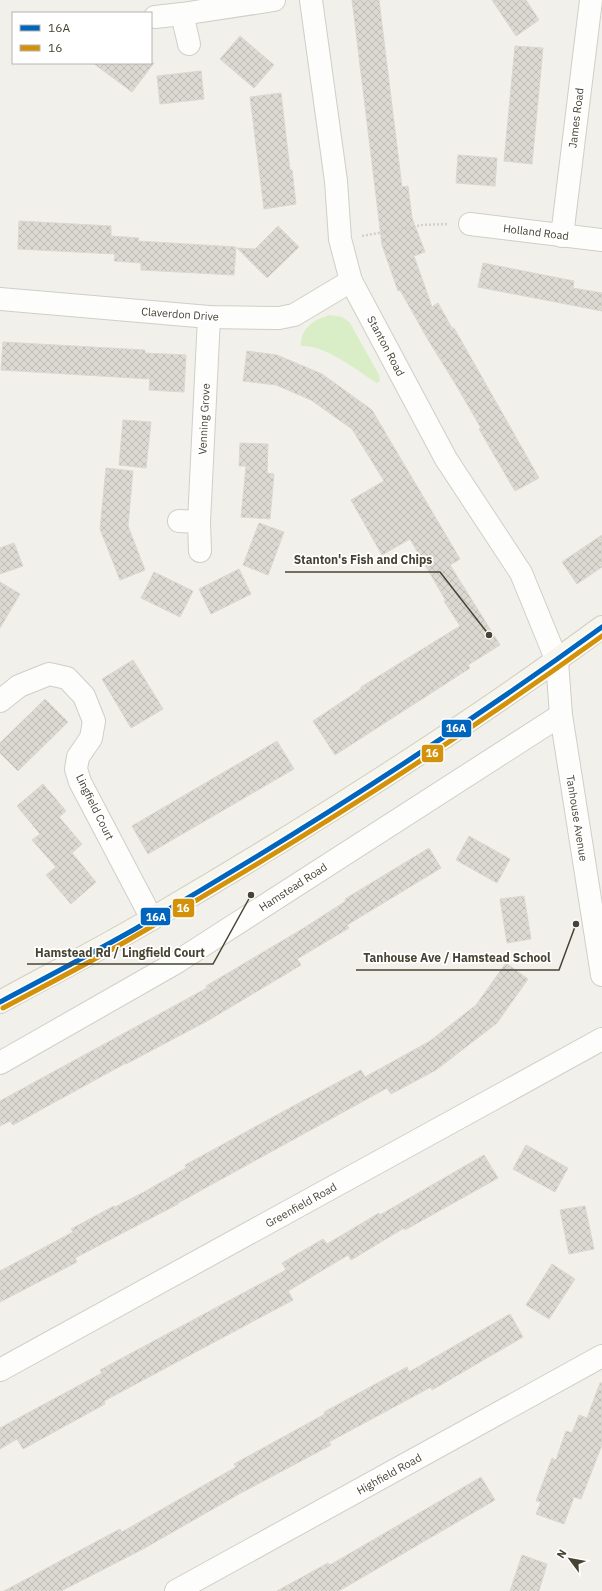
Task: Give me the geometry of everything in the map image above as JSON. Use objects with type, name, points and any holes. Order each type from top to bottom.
[{"type":"main road","points":[[0,1002],[152,919],[378,782],[557,661],[602,628]]},
{"type":"street","points":[[155,17],[274,0]]},
{"type":"street","name":"Stanton Road","points":[[311,0],[336,182],[340,240],[351,281],[446,459],[521,573],[557,661]]},
{"type":"street","name":"James Road","points":[[562,236],[591,0]]},
{"type":"street","points":[[182,14],[189,44]]},
{"type":"street","name":"Holland Road","points":[[470,224],[602,240]]},
{"type":"street","name":"Claverdon Drive","points":[[0,299],[209,317],[279,318],[294,315],[351,281]]},
{"type":"street","name":"Venning Grove","points":[[200,551],[189,521],[209,317]]},
{"type":"street","name":"Tanhouse Avenue","points":[[557,661],[561,715],[602,975]]},
{"type":"street","name":"Lingfield Court","points":[[0,701],[20,686],[49,674],[67,678],[84,696],[94,721],[92,738],[78,757],[76,769],[80,782],[152,919]]},
{"type":"street","name":"Hamstead Road","points":[[0,1063],[177,962],[561,715]]},
{"type":"street","name":"Greenfield Road","points":[[0,1370],[602,1039]]},
{"type":"street","name":"Highfield Road","points":[[176,1591],[602,1356]]},
{"type":"path","points":[[340,240],[422,225],[470,224]]},
{"type":"green space","points":[[330,315],[342,317],[350,323],[379,375],[380,381],[377,383],[330,354],[311,347],[301,346],[301,340],[306,329],[319,319]]},
{"type":"building","points":[[352,0],[379,0],[402,187],[408,186],[412,218],[425,252],[414,256],[432,307],[438,303],[452,328],[454,328],[539,478],[515,491],[479,429],[481,428],[456,385],[400,290],[398,291],[382,245]]},
{"type":"building","points":[[492,0],[526,0],[539,20],[516,36]]},
{"type":"building","points":[[240,36],[274,65],[254,88],[220,59]]},
{"type":"building","points":[[515,46],[543,48],[532,164],[504,161]]},
{"type":"building","points":[[154,63],[132,92],[94,64]]},
{"type":"building","points":[[201,71],[204,99],[160,104],[157,76]]},
{"type":"building","points":[[281,93],[290,170],[292,170],[296,204],[264,209],[250,97]]},
{"type":"building","points":[[458,155],[497,158],[495,186],[456,183]]},
{"type":"building","points":[[19,221],[111,226],[111,236],[139,238],[138,241],[236,247],[234,275],[141,270],[141,263],[114,261],[115,254],[18,249]]},
{"type":"building","points":[[278,226],[299,247],[267,278],[237,248],[255,249]]},
{"type":"building","points":[[483,263],[574,281],[573,288],[602,293],[602,311],[478,287]]},
{"type":"building","points":[[3,342],[145,350],[145,353],[186,355],[184,392],[149,390],[150,379],[1,370]]},
{"type":"building","points":[[247,351],[277,355],[322,374],[372,410],[460,559],[450,565],[500,645],[468,665],[470,668],[335,755],[313,721],[361,689],[361,687],[460,626],[444,601],[446,601],[410,539],[382,555],[351,500],[384,481],[352,429],[311,400],[276,385],[243,381]]},
{"type":"building","points":[[123,420],[151,422],[146,468],[119,465]]},
{"type":"building","points":[[240,443],[268,444],[267,473],[274,474],[270,519],[241,517],[246,466],[239,466]]},
{"type":"building","points":[[106,468],[133,471],[128,526],[145,570],[120,580],[100,529]]},
{"type":"building","points":[[259,523],[284,532],[268,575],[243,565]]},
{"type":"building","points":[[602,535],[602,567],[577,584],[562,562]]},
{"type":"building","points":[[14,543],[23,566],[0,574],[0,548]]},
{"type":"building","points":[[239,569],[251,594],[211,614],[199,589]]},
{"type":"building","points":[[154,572],[193,591],[180,617],[141,598]]},
{"type":"building","points":[[0,582],[20,594],[0,628]]},
{"type":"building","points":[[133,660],[163,709],[131,728],[102,679]]},
{"type":"building","points":[[45,699],[68,722],[18,771],[0,753],[0,743]]},
{"type":"building","points":[[277,741],[294,769],[148,854],[132,826]]},
{"type":"building","points":[[43,784],[66,811],[59,817],[82,844],[72,853],[96,882],[71,904],[46,875],[56,867],[32,840],[40,834],[17,806]]},
{"type":"building","points":[[469,836],[510,859],[497,883],[456,860]]},
{"type":"building","points":[[429,848],[441,868],[347,925],[349,928],[297,959],[301,965],[209,1020],[126,1063],[13,1125],[10,1121],[0,1126],[0,1101],[207,988],[206,986],[299,931],[346,901],[345,899]]},
{"type":"building","points":[[524,896],[531,939],[507,943],[500,899]]},
{"type":"building","points":[[506,963],[528,979],[497,1023],[436,1070],[391,1094],[387,1088],[178,1204],[75,1258],[77,1262],[0,1302],[0,1271],[73,1232],[71,1229],[144,1192],[186,1168],[185,1165],[299,1103],[361,1070],[365,1077],[430,1041],[476,1005]]},
{"type":"building","points":[[526,1145],[568,1168],[555,1192],[513,1169]]},
{"type":"building","points":[[484,1155],[498,1178],[405,1230],[404,1228],[351,1260],[348,1255],[288,1291],[293,1300],[104,1401],[105,1404],[23,1449],[17,1439],[0,1449],[0,1428],[102,1373],[100,1370],[286,1270],[282,1263],[323,1239],[327,1244],[379,1213],[380,1215]]},
{"type":"building","points":[[585,1206],[594,1249],[569,1254],[560,1210]]},
{"type":"building","points":[[552,1264],[575,1279],[549,1319],[526,1305]]},
{"type":"building","points":[[510,1314],[523,1337],[432,1390],[431,1387],[329,1442],[331,1445],[239,1494],[143,1549],[61,1591],[4,1591],[120,1529],[122,1532],[236,1467],[234,1464],[325,1414],[324,1412],[407,1367],[409,1372]]},
{"type":"building","points":[[600,1383],[602,1383],[602,1445],[581,1499],[574,1497],[564,1524],[536,1514],[541,1502],[536,1501],[552,1458],[556,1460],[566,1431],[572,1433],[579,1415],[587,1418]]},
{"type":"building","points":[[481,1477],[495,1500],[344,1588],[338,1591],[277,1591],[328,1563],[330,1565]]},
{"type":"building","points":[[522,1555],[547,1564],[539,1591],[510,1591]]},
{"type":"transit line","name":"16A","points":[[0,1002],[135,929],[314,821],[431,746],[602,627]]},
{"type":"transit line","name":"16","points":[[3,1008],[120,945],[256,865],[431,754],[602,636]]},
{"type":"place","name":"Stanton's Fish and Chips","points":[[489,635]]},
{"type":"place","name":"Hamstead Rd / Lingfield Court","points":[[251,895]]},
{"type":"place","name":"Tanhouse Ave / Hamstead School","points":[[576,924]]}]
